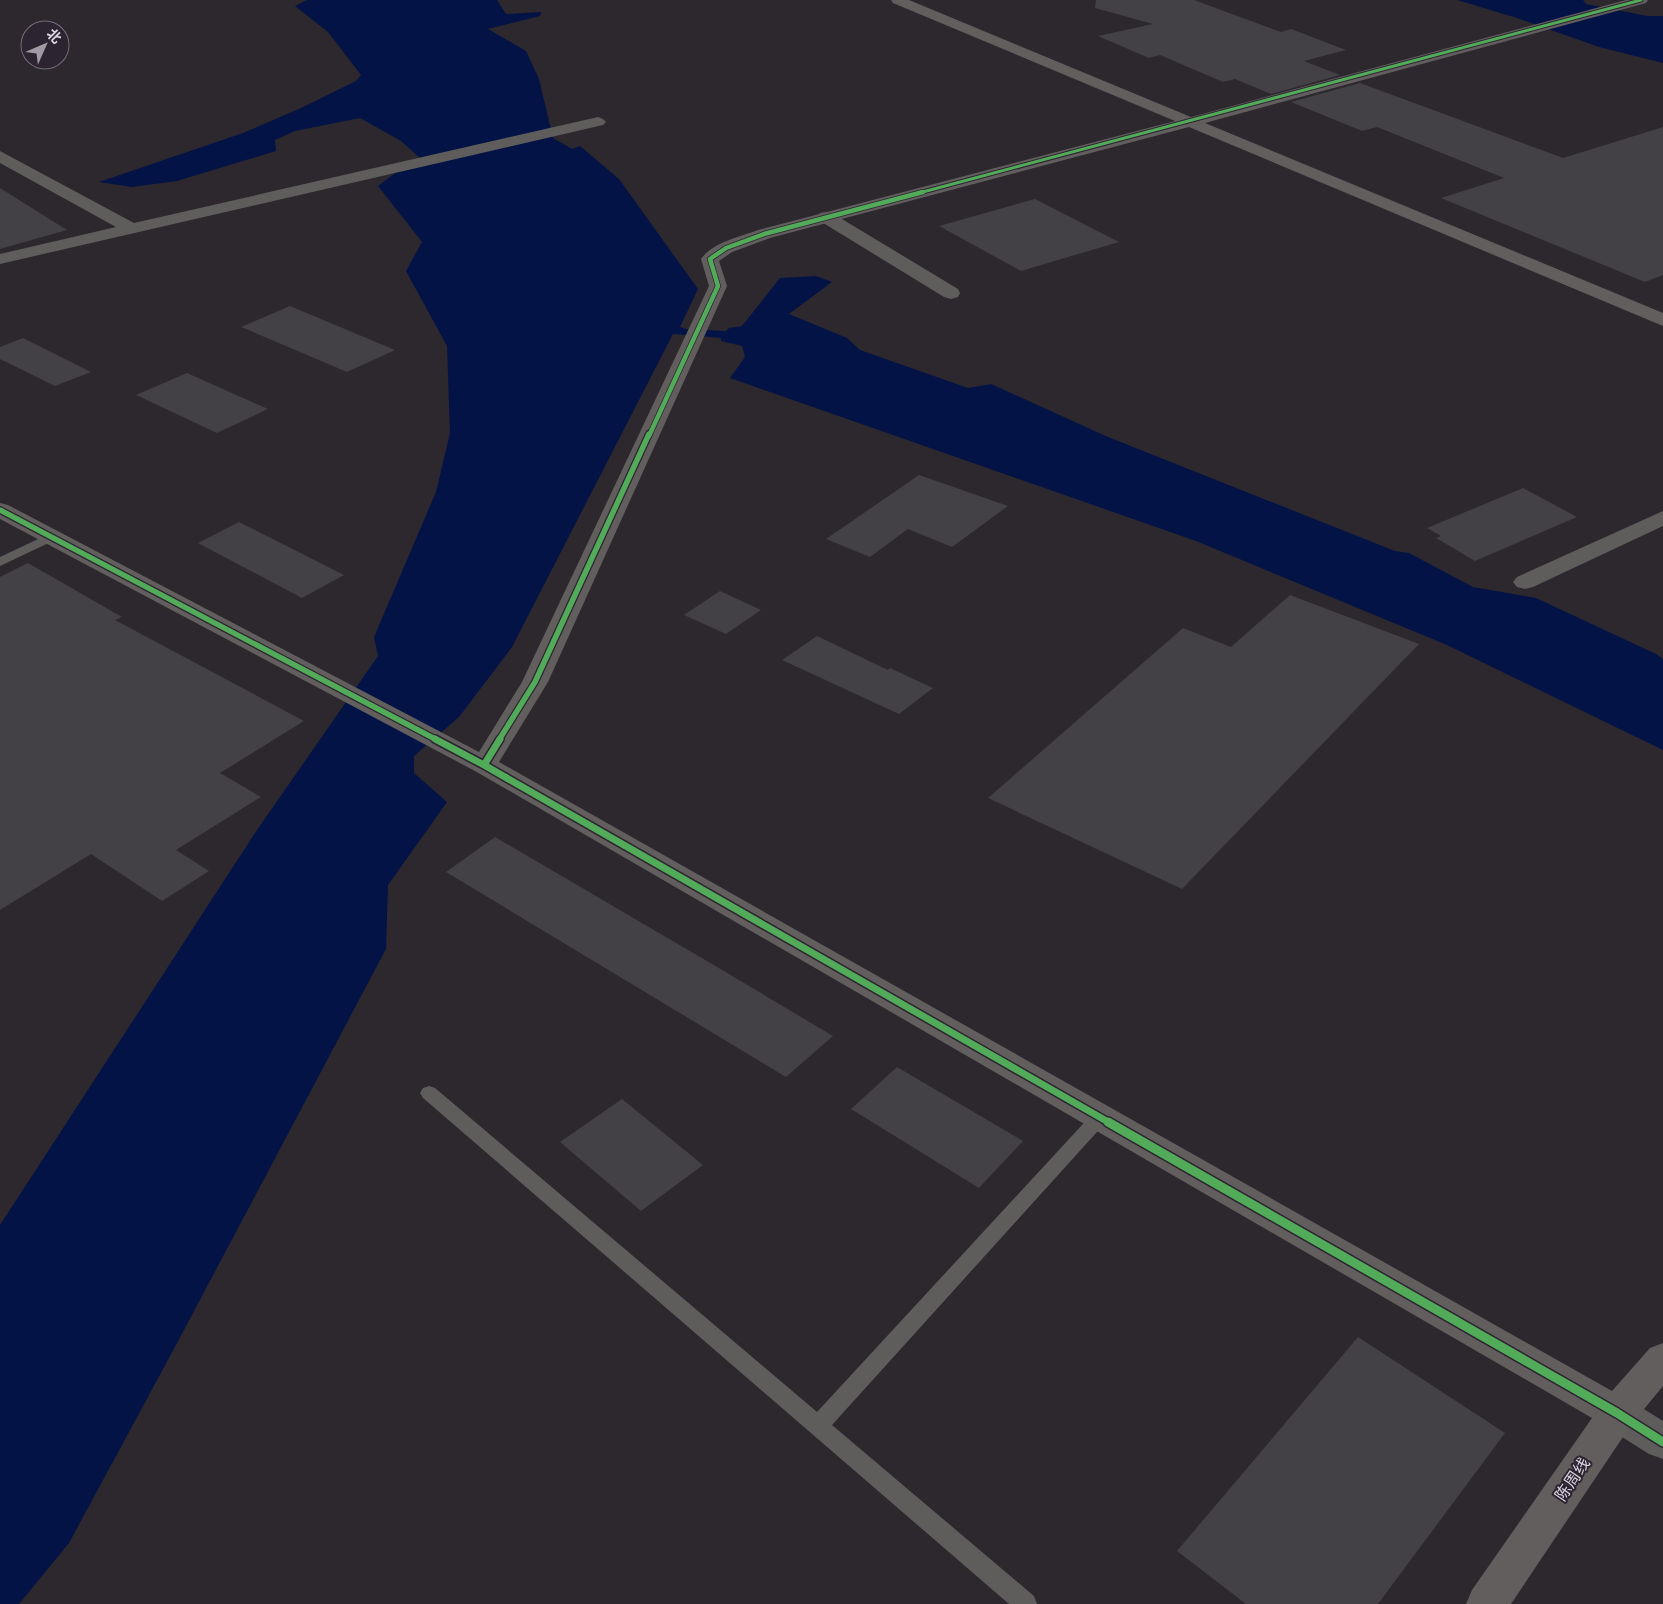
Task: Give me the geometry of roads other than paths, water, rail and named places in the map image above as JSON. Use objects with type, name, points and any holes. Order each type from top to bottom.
[{"type":"street","points":[[898,0],[1663,320]]},
{"type":"street","points":[[484,765],[535,682],[718,286],[710,259],[726,248],[764,234],[826,217],[1190,122],[1641,0]]},
{"type":"street","points":[[0,259],[598,122]]},
{"type":"street","points":[[0,156],[132,229]]},
{"type":"street","points":[[826,217],[951,293]]},
{"type":"street","points":[[0,510],[334,684],[484,765],[1616,1413],[1663,1442]]},
{"type":"street","points":[[1525,582],[1663,518]]},
{"type":"street","name":"陈周线","points":[[1487,1604],[1616,1413],[1663,1359]]},
{"type":"lane","points":[[0,562],[52,537]]},
{"type":"lane","points":[[429,1093],[1026,1604]]},
{"type":"lane","points":[[818,1426],[1100,1117]]}]
